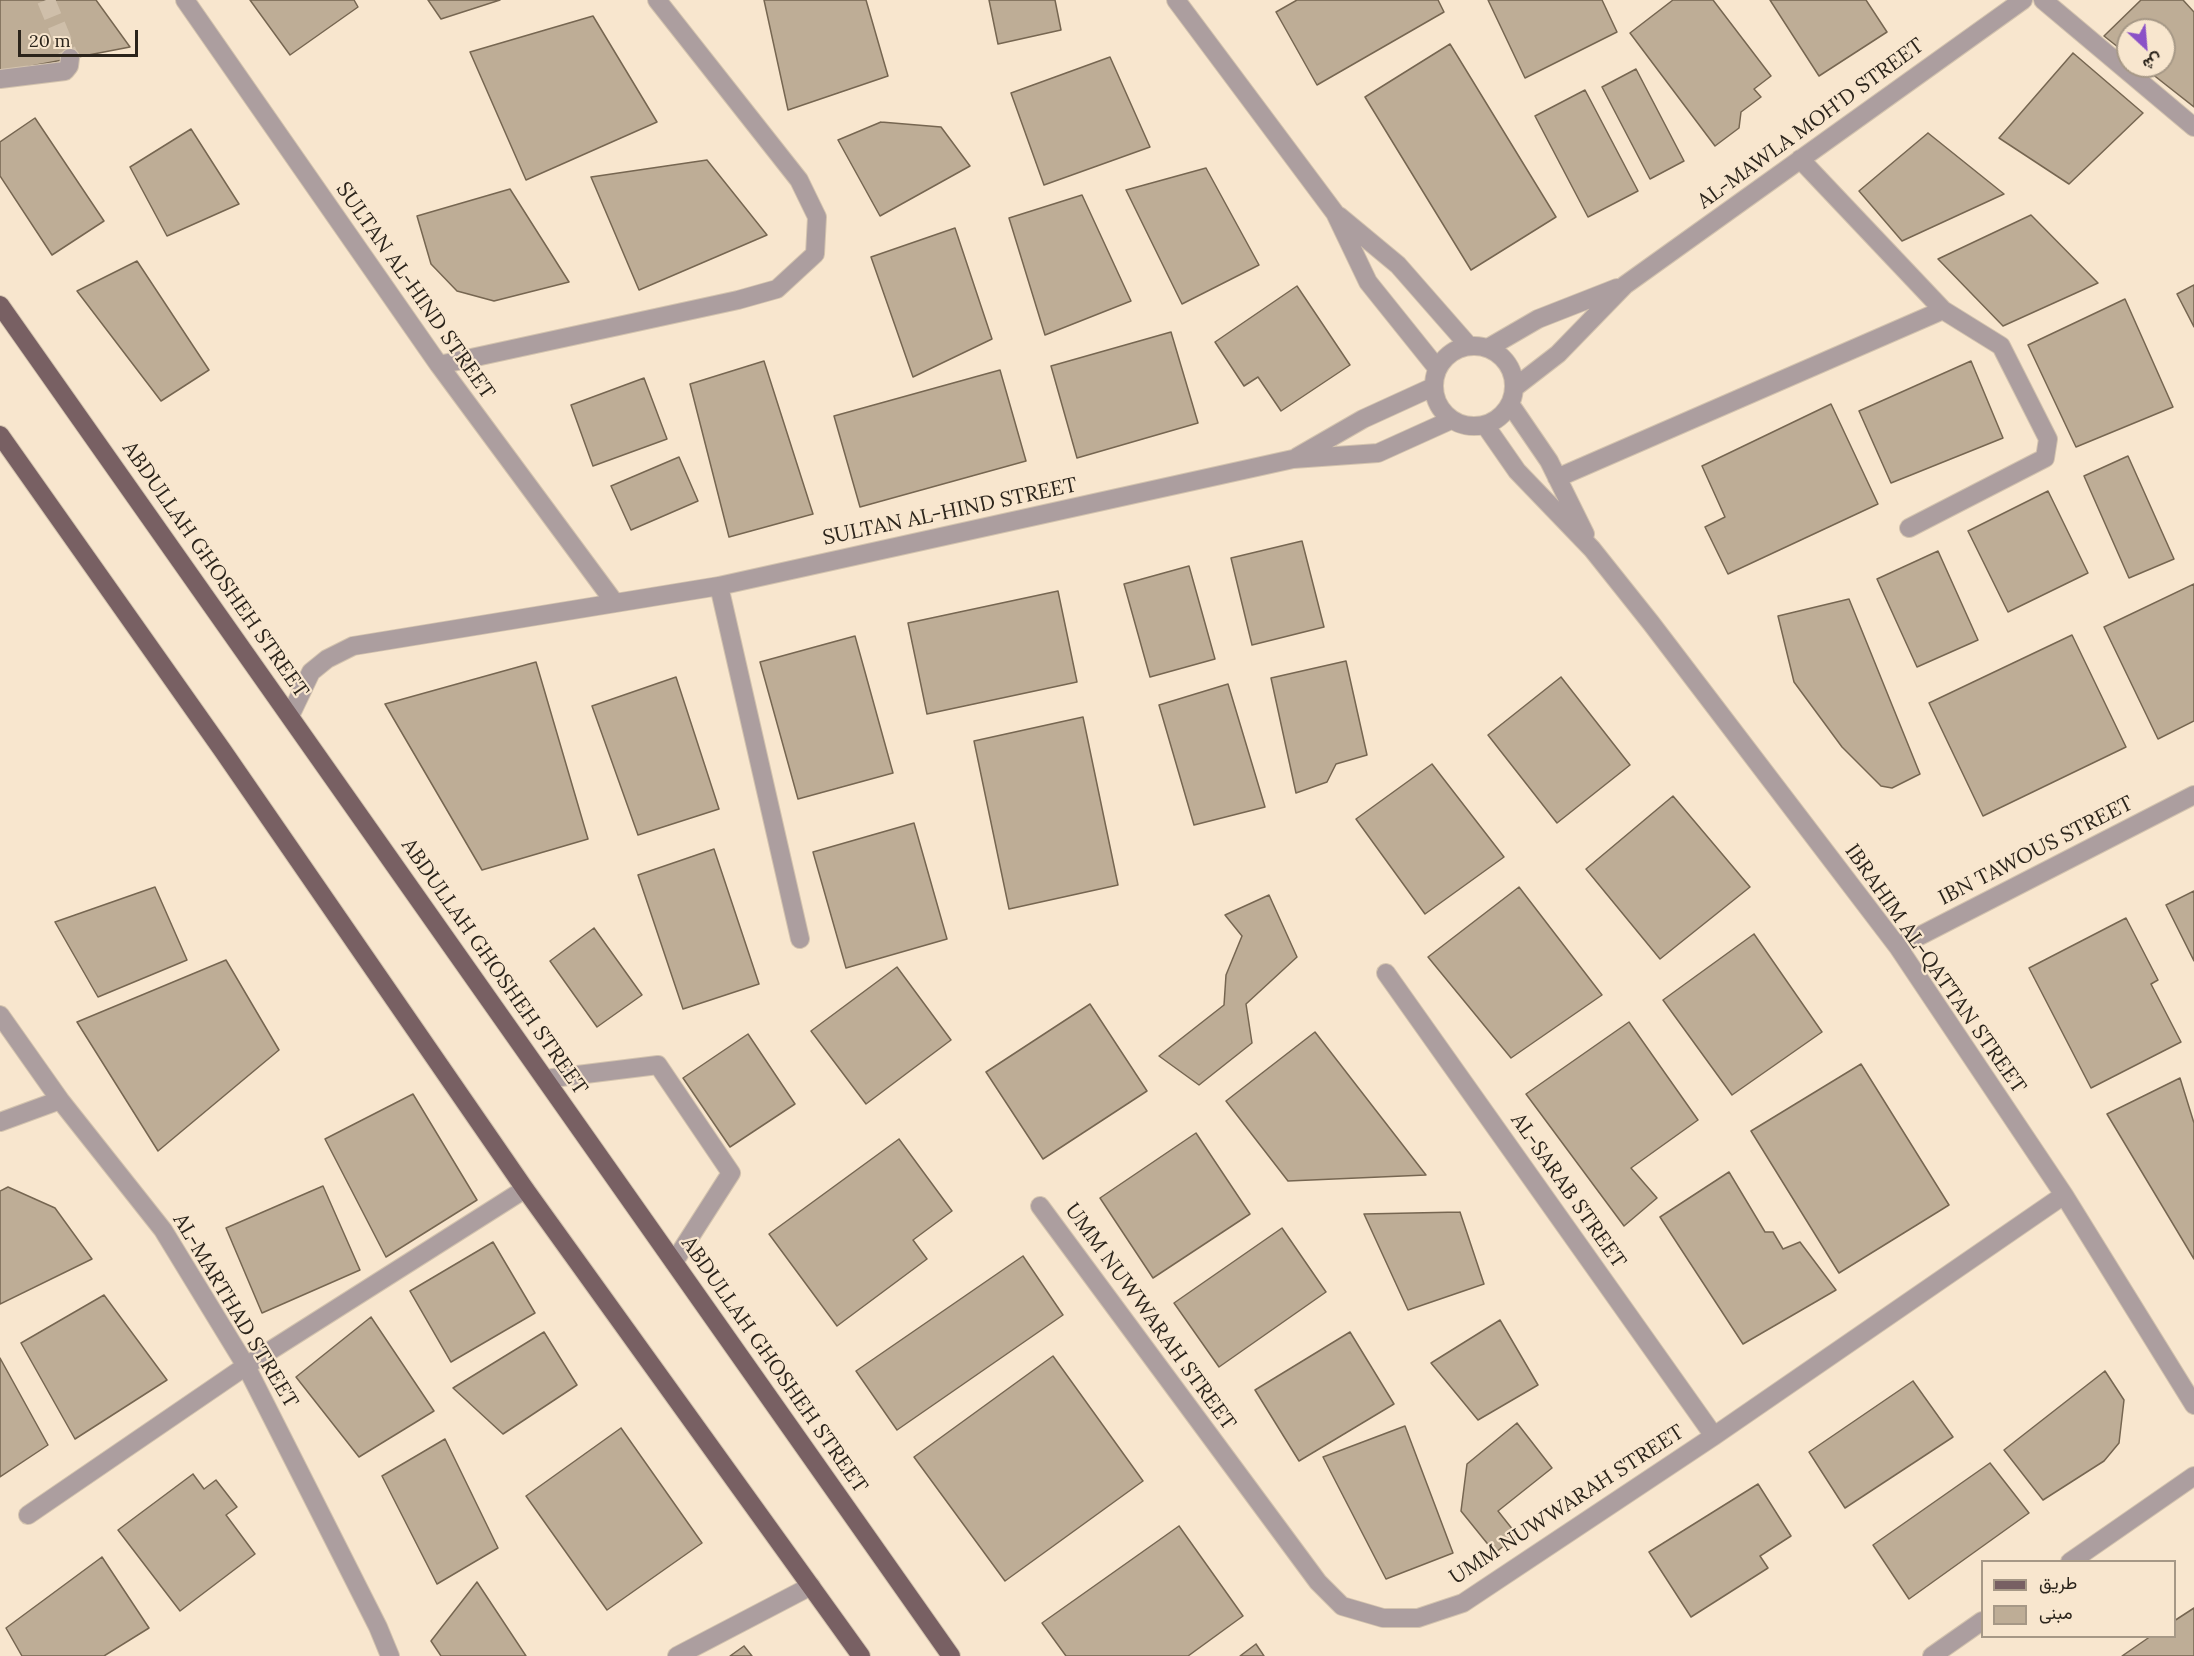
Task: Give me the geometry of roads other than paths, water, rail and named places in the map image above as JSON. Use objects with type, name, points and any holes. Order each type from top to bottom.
[{"type":"main road","name":"ABDULLAH GHOSHEH STREET","points":[[0,305],[951,1656]]},
{"type":"main road","points":[[0,435],[525,1189],[861,1656]]},
{"type":"street","name":"SULTAN AL-HIND STREET","points":[[185,0],[439,365],[615,603]]},
{"type":"street","points":[[439,365],[738,300],[777,289],[815,254],[817,217],[800,180],[657,0]]},
{"type":"street","points":[[1176,0],[1335,213],[1368,282],[1437,368]]},
{"type":"street","name":"AL-MAWLA MOH'D STREET","points":[[1512,396],[1558,354],[1625,285],[2023,0]]},
{"type":"street","points":[[2043,0],[2194,127]]},
{"type":"street","points":[[0,79],[65,71],[69,66],[70,58]]},
{"type":"street","points":[[1800,159],[1943,310],[2001,346],[2048,440],[2046,458],[1909,528]]},
{"type":"street","points":[[1335,213],[1398,265],[1469,346]]},
{"type":"street","name":"AL-MAWLA MOH'D STREET","points":[[1488,348],[1538,319],[1625,285]]},
{"type":"street","points":[[1557,478],[1943,310]]},
{"type":"street","points":[[1469,346],[1488,348],[1503,357],[1511,371],[1512,396],[1500,417],[1485,425],[1468,426],[1451,420],[1438,405],[1433,387],[1437,368],[1450,353],[1469,346]]},
{"type":"street","name":"SULTAN AL-HIND STREET","points":[[1293,459],[1363,419],[1433,387]]},
{"type":"street","name":"IBRAHIM AL-QATTAN STREET","points":[[1512,396],[1549,461],[1592,549]]},
{"type":"street","name":"SULTAN AL-HIND STREET","points":[[290,716],[311,672],[327,659],[353,646],[719,586],[1293,459],[1378,453],[1451,420]]},
{"type":"street","name":"IBRAHIM AL-QATTAN STREET","points":[[1485,425],[1517,471],[1592,549],[1651,623],[1898,947],[2064,1195],[2194,1405]]},
{"type":"street","points":[[719,586],[800,939]]},
{"type":"street","name":"IBN TAWOUS STREET","points":[[1898,947],[2194,795]]},
{"type":"street","name":"AL-SARAB STREET","points":[[1386,973],[1714,1436]]},
{"type":"street","name":"AL-MARTHAD STREET","points":[[0,1015],[60,1100],[163,1230],[246,1366],[378,1627],[390,1656]]},
{"type":"street","points":[[545,1079],[658,1065],[730,1173],[674,1262]]},
{"type":"street","points":[[0,1122],[60,1100]]},
{"type":"street","points":[[28,1515],[246,1366],[525,1189]]},
{"type":"street","name":"UMM NUWWARAH STREET","points":[[1040,1206],[1318,1582],[1342,1606],[1383,1618],[1418,1618],[1463,1602],[1714,1436],[2064,1195]]},
{"type":"street","points":[[2073,1560],[2194,1476]]},
{"type":"street","points":[[678,1656],[812,1586]]},
{"type":"street","points":[[1932,1656],[1981,1622]]},
{"type":"tunnel","points":[[46,0],[70,58]]}]
